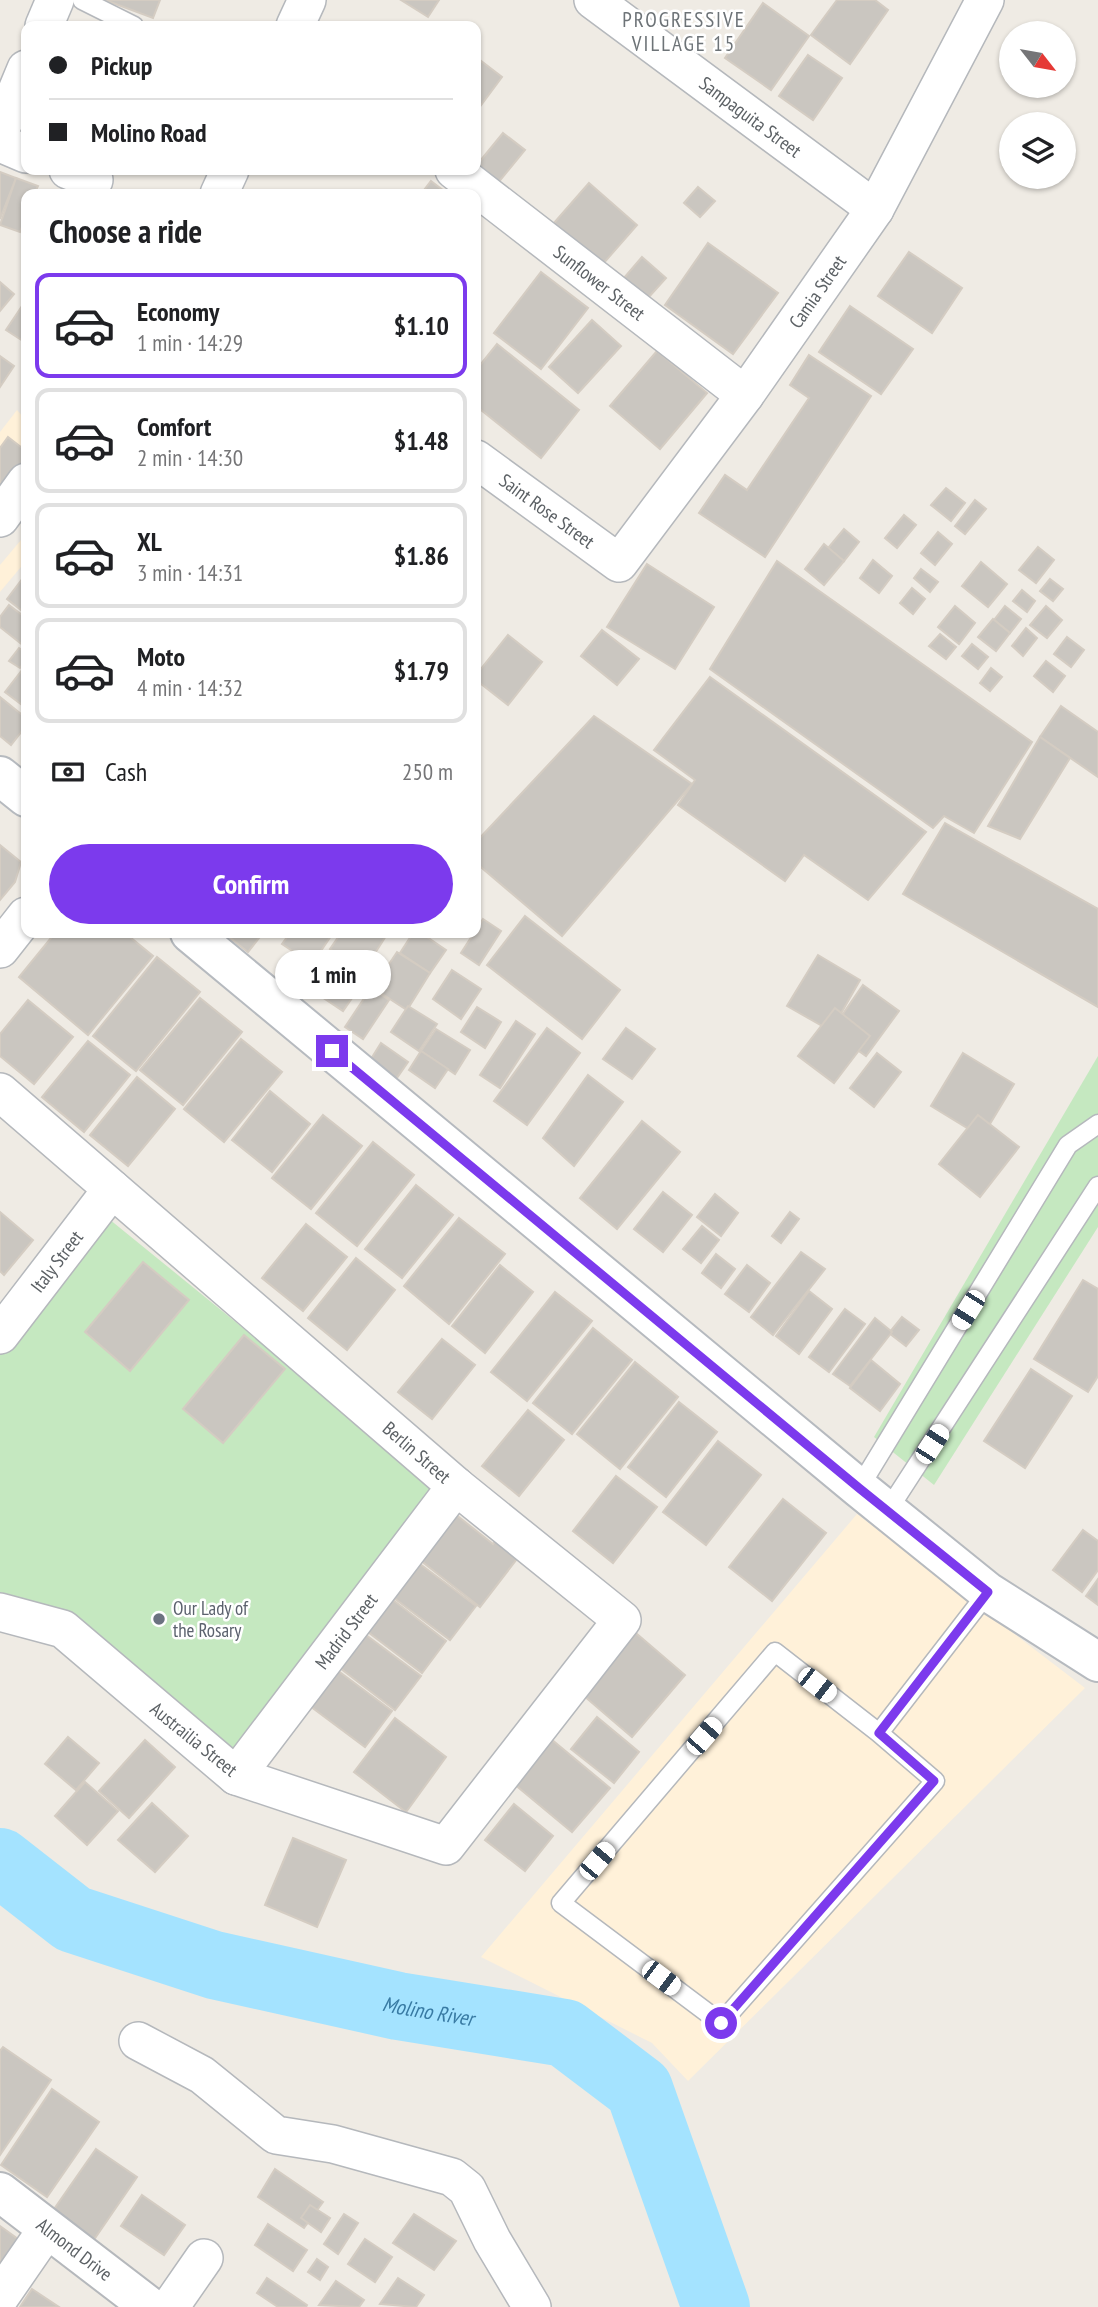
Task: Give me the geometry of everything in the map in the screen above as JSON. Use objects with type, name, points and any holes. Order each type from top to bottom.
[{"type":"main road","points":[[0,776],[21,793]]},
{"type":"main road","points":[[196,938],[988,1592],[1098,1662]]},
{"type":"main road","name":"Almond Drive","points":[[0,2192],[150,2307]]},
{"type":"street","points":[[46,21],[55,0]]},
{"type":"street","points":[[297,21],[307,0]]},
{"type":"street","name":"Sampaguita Street","points":[[593,0],[875,209]]},
{"type":"street","name":"Camia Street","points":[[619,563],[745,395],[875,209],[971,6]]},
{"type":"street","points":[[0,131],[21,81]]},
{"type":"street","points":[[0,143],[21,151]]},
{"type":"street","name":"Sunflower Street","points":[[460,175],[479,189]]},
{"type":"street","name":"Sunflower Street","points":[[481,191],[745,395]]},
{"type":"street","name":"Saint Rose Street","points":[[481,463],[619,563]]},
{"type":"street","points":[[0,518],[21,489]]},
{"type":"street","points":[[0,949],[21,922]]},
{"type":"street","name":"Berlin Street","points":[[0,1092],[456,1486],[622,1620],[446,1846]]},
{"type":"street","name":"Italy Street","points":[[0,1335],[112,1189]]},
{"type":"street","name":"Madrid Street","points":[[236,1776],[456,1486]]},
{"type":"street","name":"Austrailia Street","points":[[0,1612],[63,1629],[236,1776],[446,1846]]},
{"type":"street","points":[[138,2041],[202,2076],[276,2135],[333,2144],[452,2178],[467,2189],[492,2240],[533,2307]]},
{"type":"street","points":[[0,2297],[47,2229]]},
{"type":"street","points":[[170,2307],[204,2258]]},
{"type":"lane","points":[[82,0],[124,21]]},
{"type":"lane","points":[[874,1499],[1069,1146],[1098,1124]]},
{"type":"lane","points":[[874,1499],[1098,1186]]},
{"type":"lane","points":[[879,1733],[988,1592]]},
{"type":"lane","points":[[775,1652],[879,1733],[934,1781],[721,2023],[561,1903],[775,1652]]},
{"type":"shaded area","points":[[17,410],[21,414],[21,453],[0,480],[0,432]]},
{"type":"shaded area","points":[[21,540],[21,567],[0,592],[0,565]]},
{"type":"shaded area","points":[[857,1514],[1085,1688],[688,2081],[652,2043],[481,1957]]},
{"type":"green space","points":[[1098,1056],[1098,1227],[934,1485],[874,1437]]},
{"type":"green space","points":[[109,1219],[440,1488],[237,1751],[73,1615],[0,1592],[0,1355]]},
{"type":"building","points":[[105,0],[160,0],[153,18]]},
{"type":"building","points":[[401,0],[439,0],[428,17]]},
{"type":"building","points":[[837,0],[875,0],[888,10],[850,64],[811,35]]},
{"type":"building","points":[[763,3],[809,36],[771,90],[725,58]]},
{"type":"building","points":[[808,55],[842,78],[813,120],[779,96]]},
{"type":"building","points":[[481,61],[502,77],[481,105]]},
{"type":"building","points":[[503,133],[525,150],[497,184],[481,170],[481,160]]},
{"type":"building","points":[[0,172],[16,178],[0,219]]},
{"type":"building","points":[[16,178],[38,186],[36,189],[21,189],[20,232],[0,225]]},
{"type":"building","points":[[431,181],[441,189],[425,189]]},
{"type":"building","points":[[589,183],[637,225],[595,273],[547,231]]},
{"type":"building","points":[[698,187],[715,201],[700,217],[684,203]]},
{"type":"building","points":[[708,243],[778,293],[733,354],[665,305]]},
{"type":"building","points":[[909,252],[962,288],[932,333],[878,296]]},
{"type":"building","points":[[642,257],[666,278],[647,299],[624,278]]},
{"type":"building","points":[[541,272],[588,308],[541,369],[494,333]]},
{"type":"building","points":[[0,282],[14,294],[0,311]]},
{"type":"building","points":[[850,306],[913,349],[881,394],[819,352]]},
{"type":"building","points":[[21,308],[21,340],[6,330]]},
{"type":"building","points":[[592,320],[621,346],[578,393],[549,367]]},
{"type":"building","points":[[497,344],[579,410],[541,458],[481,410],[481,364]]},
{"type":"building","points":[[657,351],[707,393],[660,449],[610,406]]},
{"type":"building","points":[[809,355],[871,396],[765,557],[699,513],[725,475],[747,490],[809,398],[790,385]]},
{"type":"building","points":[[0,356],[14,366],[0,387]]},
{"type":"building","points":[[8,437],[21,447],[21,468],[5,489],[0,485],[0,448]]},
{"type":"building","points":[[946,488],[965,503],[951,521],[931,505]]},
{"type":"building","points":[[975,500],[986,509],[965,534],[955,526]]},
{"type":"building","points":[[904,515],[916,525],[897,548],[885,538]]},
{"type":"building","points":[[844,529],[859,542],[844,561],[828,548]]},
{"type":"building","points":[[938,532],[952,544],[935,565],[921,553]]},
{"type":"building","points":[[824,544],[844,561],[824,585],[805,569]]},
{"type":"building","points":[[1038,547],[1054,560],[1036,583],[1019,570]]},
{"type":"building","points":[[873,560],[892,576],[879,593],[860,578]]},
{"type":"building","points":[[777,561],[1032,742],[974,833],[944,816],[933,828],[710,669]]},
{"type":"building","points":[[981,562],[1007,584],[988,607],[962,586]]},
{"type":"building","points":[[647,564],[714,607],[675,669],[607,627]]},
{"type":"building","points":[[921,569],[938,582],[930,592],[914,578]]},
{"type":"building","points":[[1050,579],[1063,589],[1053,601],[1040,591]]},
{"type":"building","points":[[21,581],[21,610],[7,599]]},
{"type":"building","points":[[912,588],[925,599],[913,614],[900,603]]},
{"type":"building","points":[[1022,590],[1035,601],[1027,612],[1013,601]]},
{"type":"building","points":[[9,605],[21,614],[21,644],[0,627],[0,617]]},
{"type":"building","points":[[955,606],[975,623],[959,644],[938,627]]},
{"type":"building","points":[[1005,606],[1021,619],[1010,633],[994,620]]},
{"type":"building","points":[[1046,606],[1062,620],[1047,638],[1030,625]]},
{"type":"building","points":[[993,619],[1010,633],[996,651],[978,637]]},
{"type":"building","points":[[1026,628],[1037,638],[1023,656],[1012,646]]},
{"type":"building","points":[[602,630],[639,659],[617,685],[581,656]]},
{"type":"building","points":[[940,634],[956,647],[946,659],[929,646]]},
{"type":"building","points":[[508,635],[542,662],[508,705],[481,684],[481,669]]},
{"type":"building","points":[[1067,637],[1084,650],[1071,667],[1054,654]]},
{"type":"building","points":[[972,644],[988,657],[978,669],[962,656]]},
{"type":"building","points":[[19,648],[21,649],[20,668],[9,661]]},
{"type":"building","points":[[1046,661],[1065,676],[1053,692],[1034,676]]},
{"type":"building","points":[[991,668],[1002,677],[990,691],[980,683]]},
{"type":"building","points":[[21,671],[21,704],[5,692]]},
{"type":"building","points":[[710,677],[926,832],[868,900],[804,855],[785,881],[678,805],[695,780],[654,750]]},
{"type":"building","points":[[0,697],[21,714],[21,732],[11,745],[0,736]]},
{"type":"building","points":[[1061,706],[1098,732],[1098,777],[1040,737]]},
{"type":"building","points":[[594,716],[692,784],[562,936],[481,867],[481,837]]},
{"type":"building","points":[[1040,737],[1070,758],[1020,839],[988,826]]},
{"type":"building","points":[[945,823],[1098,909],[1098,1007],[903,894]]},
{"type":"building","points":[[0,845],[21,862],[15,882],[0,900]]},
{"type":"building","points":[[525,916],[620,990],[582,1039],[487,965]]},
{"type":"building","points":[[483,919],[501,931],[479,965],[461,953],[471,938],[481,938]]},
{"type":"building","points":[[51,938],[131,938],[153,956],[88,1035],[19,977]]},
{"type":"building","points":[[230,938],[259,938],[248,952]]},
{"type":"building","points":[[286,938],[330,938],[312,964],[282,944]]},
{"type":"building","points":[[338,938],[385,938],[363,972],[330,949]]},
{"type":"building","points":[[410,938],[428,938],[446,950],[430,973],[400,953]]},
{"type":"building","points":[[397,952],[430,973],[407,1010],[373,988]]},
{"type":"building","points":[[818,955],[860,980],[831,1031],[787,1006]]},
{"type":"building","points":[[157,957],[200,992],[136,1071],[93,1036]]},
{"type":"building","points":[[327,963],[361,985],[343,1011],[310,989]]},
{"type":"building","points":[[452,970],[481,989],[461,1019],[433,999]]},
{"type":"building","points":[[863,985],[899,1011],[866,1056],[831,1031]]},
{"type":"building","points":[[371,988],[389,1000],[363,1039],[345,1027]]},
{"type":"building","points":[[200,998],[242,1032],[183,1105],[140,1070]]},
{"type":"building","points":[[28,1000],[73,1037],[34,1084],[0,1056],[0,1034]]},
{"type":"building","points":[[408,1006],[437,1024],[419,1051],[391,1032]]},
{"type":"building","points":[[477,1007],[501,1022],[485,1048],[461,1032]]},
{"type":"building","points":[[835,1008],[870,1036],[834,1083],[798,1056]]},
{"type":"building","points":[[516,1021],[535,1034],[500,1088],[480,1075]]},
{"type":"building","points":[[547,1028],[580,1053],[527,1125],[494,1101]]},
{"type":"building","points":[[626,1028],[655,1049],[632,1079],[603,1059]]},
{"type":"building","points":[[436,1029],[470,1050],[455,1074],[421,1051]]},
{"type":"building","points":[[241,1039],[282,1072],[224,1142],[184,1109]]},
{"type":"building","points":[[88,1041],[130,1075],[84,1132],[42,1097]]},
{"type":"building","points":[[381,1043],[408,1062],[392,1085],[366,1067]]},
{"type":"building","points":[[421,1051],[448,1069],[435,1088],[409,1070]]},
{"type":"building","points":[[877,1053],[901,1072],[874,1107],[850,1088]]},
{"type":"building","points":[[963,1053],[1014,1084],[982,1137],[931,1106]]},
{"type":"building","points":[[588,1075],[623,1102],[574,1166],[543,1138]]},
{"type":"building","points":[[137,1077],[175,1109],[128,1166],[90,1135]]},
{"type":"building","points":[[270,1091],[310,1124],[272,1172],[232,1140]]},
{"type":"building","points":[[323,1115],[362,1146],[311,1209],[272,1178]]},
{"type":"building","points":[[978,1115],[1019,1147],[980,1197],[939,1164]]},
{"type":"building","points":[[642,1121],[680,1152],[617,1229],[580,1198]]},
{"type":"building","points":[[373,1142],[414,1175],[357,1246],[316,1213]]},
{"type":"building","points":[[416,1185],[453,1215],[402,1278],[365,1249]]},
{"type":"building","points":[[663,1192],[692,1215],[663,1252],[634,1229]]},
{"type":"building","points":[[715,1194],[738,1213],[721,1236],[697,1217]]},
{"type":"building","points":[[0,1212],[33,1240],[4,1275],[0,1271]]},
{"type":"building","points":[[790,1212],[799,1219],[781,1243],[772,1236]]},
{"type":"building","points":[[459,1218],[505,1254],[449,1324],[404,1286]]},
{"type":"building","points":[[306,1224],[347,1257],[303,1311],[262,1278]]},
{"type":"building","points":[[702,1226],[719,1240],[701,1263],[683,1249]]},
{"type":"building","points":[[801,1252],[825,1269],[773,1335],[751,1317]]},
{"type":"building","points":[[716,1254],[735,1269],[721,1288],[702,1273]]},
{"type":"building","points":[[356,1258],[395,1290],[347,1350],[308,1318]]},
{"type":"building","points":[[143,1262],[189,1300],[130,1371],[85,1332]]},
{"type":"building","points":[[500,1265],[533,1292],[485,1353],[452,1326]]},
{"type":"building","points":[[747,1265],[770,1283],[749,1312],[725,1294]]},
{"type":"building","points":[[1083,1280],[1098,1289],[1098,1376],[1088,1392],[1034,1359]]},
{"type":"building","points":[[809,1291],[832,1309],[799,1354],[776,1336]]},
{"type":"building","points":[[555,1292],[592,1321],[527,1401],[491,1372]]},
{"type":"building","points":[[845,1309],[865,1324],[829,1372],[809,1357]]},
{"type":"building","points":[[902,1317],[919,1330],[906,1346],[889,1333]]},
{"type":"building","points":[[875,1318],[892,1332],[850,1386],[833,1374]]},
{"type":"building","points":[[593,1328],[632,1360],[572,1434],[533,1403]]},
{"type":"building","points":[[244,1335],[285,1369],[223,1443],[183,1409]]},
{"type":"building","points":[[442,1339],[475,1365],[432,1419],[398,1392]]},
{"type":"building","points":[[871,1360],[900,1384],[880,1411],[850,1388]]},
{"type":"building","points":[[635,1362],[678,1397],[620,1469],[577,1434]]},
{"type":"building","points":[[1031,1369],[1072,1396],[1025,1468],[984,1441]]},
{"type":"building","points":[[679,1402],[717,1432],[666,1497],[628,1467]]},
{"type":"building","points":[[528,1410],[564,1440],[519,1496],[482,1466]]},
{"type":"building","points":[[718,1441],[761,1475],[706,1545],[663,1512]]},
{"type":"building","points":[[616,1476],[657,1507],[613,1563],[573,1531]]},
{"type":"building","points":[[783,1499],[826,1533],[772,1601],[729,1567]]},
{"type":"building","points":[[455,1514],[493,1544],[498,1538],[520,1555],[480,1607],[420,1560]]},
{"type":"building","points":[[1083,1530],[1098,1541],[1098,1570],[1082,1592],[1053,1570]]},
{"type":"building","points":[[420,1564],[476,1606],[450,1640],[394,1598]]},
{"type":"building","points":[[1098,1579],[1098,1605],[1086,1596]]},
{"type":"building","points":[[393,1600],[446,1641],[422,1673],[368,1632]]},
{"type":"building","points":[[630,1628],[685,1675],[632,1737],[577,1690]]},
{"type":"building","points":[[366,1635],[421,1676],[395,1710],[340,1668]]},
{"type":"building","points":[[337,1670],[392,1711],[365,1747],[310,1706]]},
{"type":"building","points":[[597,1717],[639,1752],[614,1783],[571,1749]]},
{"type":"building","points":[[395,1718],[446,1757],[406,1812],[354,1772]]},
{"type":"building","points":[[545,1734],[610,1788],[572,1832],[508,1779]]},
{"type":"building","points":[[68,1737],[99,1763],[76,1790],[45,1764]]},
{"type":"building","points":[[145,1740],[175,1767],[129,1818],[99,1791]]},
{"type":"building","points":[[85,1782],[118,1811],[87,1845],[55,1816]]},
{"type":"building","points":[[152,1803],[188,1836],[155,1872],[118,1840]]},
{"type":"building","points":[[514,1804],[553,1836],[525,1871],[485,1840]]},
{"type":"building","points":[[293,1838],[346,1860],[317,1927],[265,1905]]},
{"type":"building","points":[[3,2047],[51,2080],[0,2155],[0,2051]]},
{"type":"building","points":[[52,2089],[99,2122],[47,2197],[1,2165]]},
{"type":"building","points":[[96,2149],[137,2177],[93,2241],[52,2212]]},
{"type":"building","points":[[275,2169],[323,2202],[304,2228],[258,2197]]},
{"type":"building","points":[[142,2195],[185,2225],[164,2255],[121,2226]]},
{"type":"building","points":[[310,2205],[330,2218],[321,2232],[301,2218]]},
{"type":"building","points":[[344,2214],[358,2223],[338,2254],[324,2244]]},
{"type":"building","points":[[414,2214],[456,2241],[434,2270],[393,2243]]},
{"type":"building","points":[[268,2224],[307,2250],[293,2271],[255,2245]]},
{"type":"building","points":[[0,2226],[18,2239],[0,2265]]},
{"type":"building","points":[[365,2239],[392,2257],[375,2282],[348,2264]]},
{"type":"building","points":[[317,2259],[328,2267],[320,2280],[308,2272]]},
{"type":"building","points":[[267,2278],[307,2305],[306,2307],[278,2307],[257,2293]]},
{"type":"building","points":[[398,2278],[424,2295],[416,2307],[380,2304]]},
{"type":"building","points":[[336,2281],[364,2300],[359,2307],[319,2305]]},
{"type":"building","points":[[32,2289],[59,2307],[20,2307]]},
{"type":"waterway","name":"Molino River","points":[[0,1862],[73,1919],[214,1965],[398,2006],[565,2033],[639,2089],[716,2307]]},
{"type":"place","name":"Our Lady of the Rosary","points":[[159,1619]]},
{"type":"district","name":"PROGRESSIVE VILLAGE 15","points":[[684,31]]},
{"type":"route","points":[[332,1051],[988,1592],[879,1733],[934,1781],[721,2023]]}]
